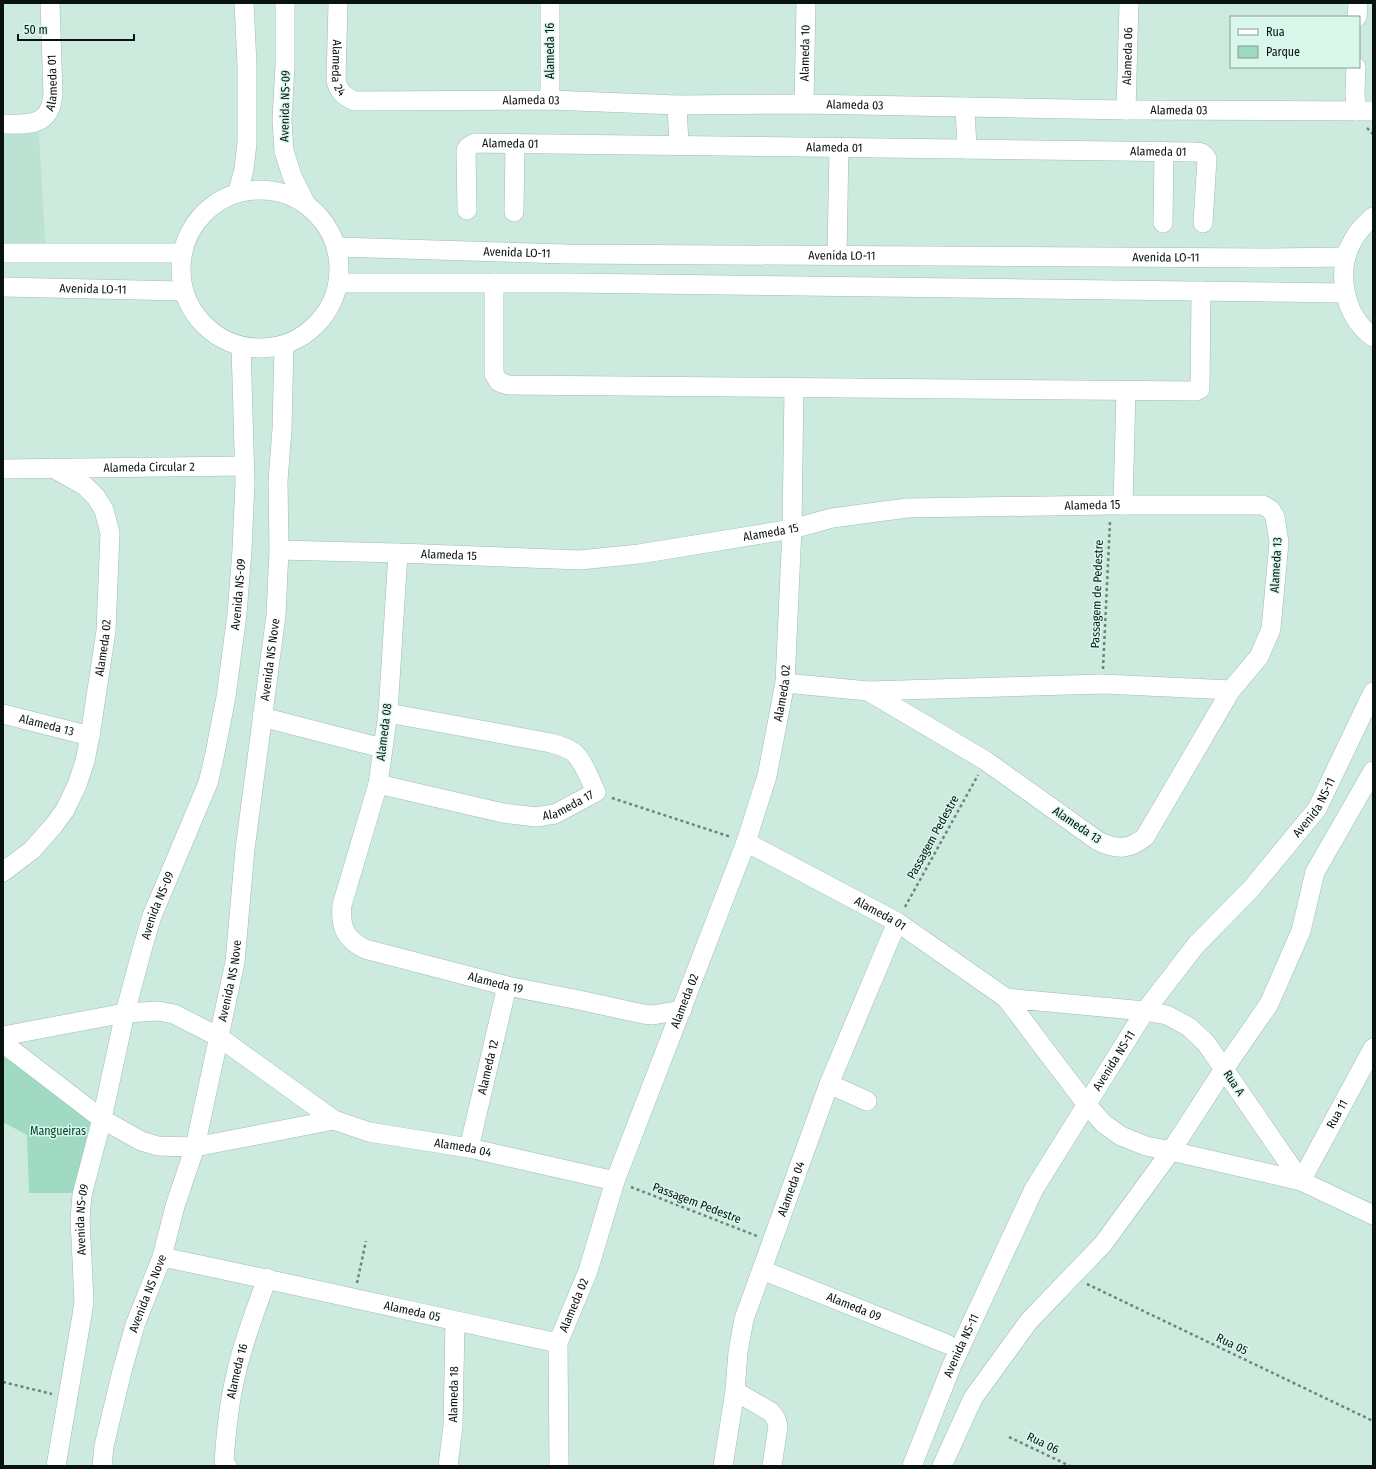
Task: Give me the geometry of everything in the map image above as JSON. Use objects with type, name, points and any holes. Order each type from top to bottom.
[{"type":"street","name":"Alameda 01","points":[[3,124],[26,124],[38,121],[45,116],[50,108],[53,95],[50,3]]},
{"type":"street","points":[[238,192],[244,169],[247,143],[247,64],[244,3]]},
{"type":"street","name":"Avenida NS-09","points":[[285,3],[285,65],[282,120],[284,151],[292,176],[306,204]]},
{"type":"street","name":"Alameda 24","points":[[338,3],[336,80],[342,93],[354,101]]},
{"type":"street","name":"Alameda 16","points":[[550,3],[550,100]]},
{"type":"street","name":"Alameda 10","points":[[804,104],[806,3]]},
{"type":"street","name":"Alameda 06","points":[[1126,110],[1129,3]]},
{"type":"street","points":[[1357,16],[1358,3]]},
{"type":"street","points":[[1356,68],[1355,92],[1364,111]]},
{"type":"street","name":"Alameda 03","points":[[354,101],[550,100],[677,105],[804,104],[1126,110],[1364,111]]},
{"type":"street","points":[[677,105],[679,145]]},
{"type":"street","points":[[965,107],[967,149]]},
{"type":"street","name":"Alameda 01","points":[[467,210],[466,150],[468,146],[475,143],[1201,152],[1207,159],[1203,223]]},
{"type":"street","points":[[514,212],[515,144]]},
{"type":"street","points":[[837,255],[839,147]]},
{"type":"street","points":[[1163,223],[1164,152]]},
{"type":"street","points":[[267,190],[281,192],[306,204],[325,223],[336,247],[340,271],[338,283],[330,306],[316,325],[297,339],[284,346],[258,348],[241,346],[215,335],[195,316],[183,291],[180,272],[181,253],[188,232],[201,215],[218,201],[238,192],[267,190]]},
{"type":"street","points":[[1373,217],[1363,227],[1353,241],[1346,257],[1344,275],[1345,293],[1353,314],[1367,332],[1373,337]]},
{"type":"street","name":"Avenida LO-11","points":[[336,247],[566,254],[1264,258],[1346,257]]},
{"type":"street","points":[[3,253],[181,253]]},
{"type":"street","points":[[338,283],[494,283],[1345,293]]},
{"type":"street","points":[[494,283],[494,374],[499,382],[508,385],[1196,391],[1200,389],[1202,291]]},
{"type":"street","name":"Avenida LO-11","points":[[3,287],[183,291]]},
{"type":"street","name":"Avenida NS-09","points":[[56,1466],[84,1302],[80,1219],[82,1195],[102,1119],[125,1013],[143,946],[152,916],[208,783],[226,697],[242,550],[246,483],[241,346]]},
{"type":"street","name":"Avenida NS Nove","points":[[102,1466],[104,1446],[135,1324],[162,1257],[175,1206],[195,1147],[235,962],[245,849],[276,615],[279,550],[278,481],[282,429],[284,346]]},
{"type":"street","name":"Alameda 02","points":[[559,1466],[558,1343],[588,1271],[615,1181],[746,842],[766,776],[785,683],[792,530],[794,388]]},
{"type":"street","points":[[1117,505],[1126,391]]},
{"type":"street","name":"Alameda Circular 2","points":[[53,468],[245,466]]},
{"type":"street","points":[[3,469],[53,468]]},
{"type":"street","name":"Alameda 02","points":[[3,872],[32,850],[54,825],[65,810],[77,785],[85,761],[90,736],[106,632],[110,533],[104,510],[85,486],[53,468]]},
{"type":"street","name":"Alameda 15","points":[[279,550],[580,560],[639,554],[792,530],[832,518],[907,508],[1117,505],[1263,505]]},
{"type":"street","name":"Alameda 13","points":[[868,691],[986,761],[1098,841],[1117,848],[1129,847],[1138,843],[1145,837],[1231,690],[1259,657],[1271,629],[1279,542],[1275,517],[1271,510],[1263,505]]},
{"type":"street","name":"Alameda 08","points":[[342,905],[378,784],[388,713],[398,553]]},
{"type":"street","name":"Alameda 13","points":[[785,683],[868,691],[1103,684],[1231,690]]},
{"type":"street","name":"Avenida NS-11","points":[[912,1466],[952,1364],[1034,1189],[1145,1011],[1196,945],[1251,889],[1317,809],[1373,692]]},
{"type":"street","name":"Alameda 17","points":[[378,784],[503,813],[536,817],[555,814],[596,792],[578,757],[563,746],[388,713]]},
{"type":"street","name":"Alameda 13","points":[[3,714],[90,736]]},
{"type":"street","points":[[262,717],[382,748]]},
{"type":"street","points":[[942,1466],[973,1398],[1028,1321],[1103,1244],[1171,1151],[1224,1069],[1269,1004],[1301,931],[1316,872],[1373,771]]},
{"type":"street","name":"Alameda 01","points":[[746,842],[896,922],[1006,998]]},
{"type":"street","name":"Alameda 19","points":[[342,905],[341,918],[343,927],[355,944],[365,949],[507,986],[642,1014],[653,1015],[682,1010]]},
{"type":"street","name":"Alameda 04","points":[[723,1466],[735,1391],[738,1352],[744,1319],[829,1084],[896,922]]},
{"type":"street","name":"Alameda 12","points":[[469,1148],[507,986]]},
{"type":"street","points":[[1006,998],[1087,1105],[1104,1124],[1121,1136],[1146,1146],[1301,1181],[1373,1215]]},
{"type":"street","name":"Rua A","points":[[1006,998],[1145,1011],[1167,1015],[1189,1027],[1206,1043],[1301,1181]]},
{"type":"street","points":[[3,1036],[125,1013],[158,1011],[174,1014],[220,1037],[334,1120]]},
{"type":"street","points":[[3,1043],[102,1119],[141,1141],[158,1146],[195,1147],[334,1120]]},
{"type":"street","name":"Rua 11","points":[[1301,1181],[1373,1048]]},
{"type":"street","points":[[829,1084],[867,1101]]},
{"type":"street","name":"Alameda 04","points":[[334,1120],[369,1132],[469,1148],[615,1181]]},
{"type":"street","name":"Alameda 05","points":[[162,1257],[267,1278],[455,1322],[558,1343]]},
{"type":"street","name":"Alameda 09","points":[[762,1270],[946,1344]]},
{"type":"street","name":"Alameda 16","points":[[227,1466],[224,1462],[225,1439],[236,1374],[250,1324],[267,1278]]},
{"type":"street","name":"Alameda 18","points":[[448,1466],[453,1426],[455,1322]]},
{"type":"street","points":[[735,1391],[771,1412],[776,1419],[778,1433],[772,1466]]},
{"type":"path","name":"Passagem de Pedestre","points":[[1103,684],[1117,505]]},
{"type":"path","name":"Passagem Pedestre","points":[[896,922],[986,761]]},
{"type":"path","points":[[596,792],[746,842]]},
{"type":"path","name":"Passagem Pedestre","points":[[615,1181],[772,1242]]},
{"type":"path","points":[[353,1299],[366,1241]]},
{"type":"path","name":"Rua 05","points":[[1082,1282],[1373,1421]]},
{"type":"path","points":[[3,1382],[68,1398]]},
{"type":"path","name":"Rua 06","points":[[1009,1437],[1070,1466]]},
{"type":"shaded area","points":[[3,121],[38,121],[46,254],[3,253]]},
{"type":"green space","name":"Mangueiras","points":[[3,1056],[91,1117],[77,1193],[29,1193],[27,1135],[3,1122]]}]
